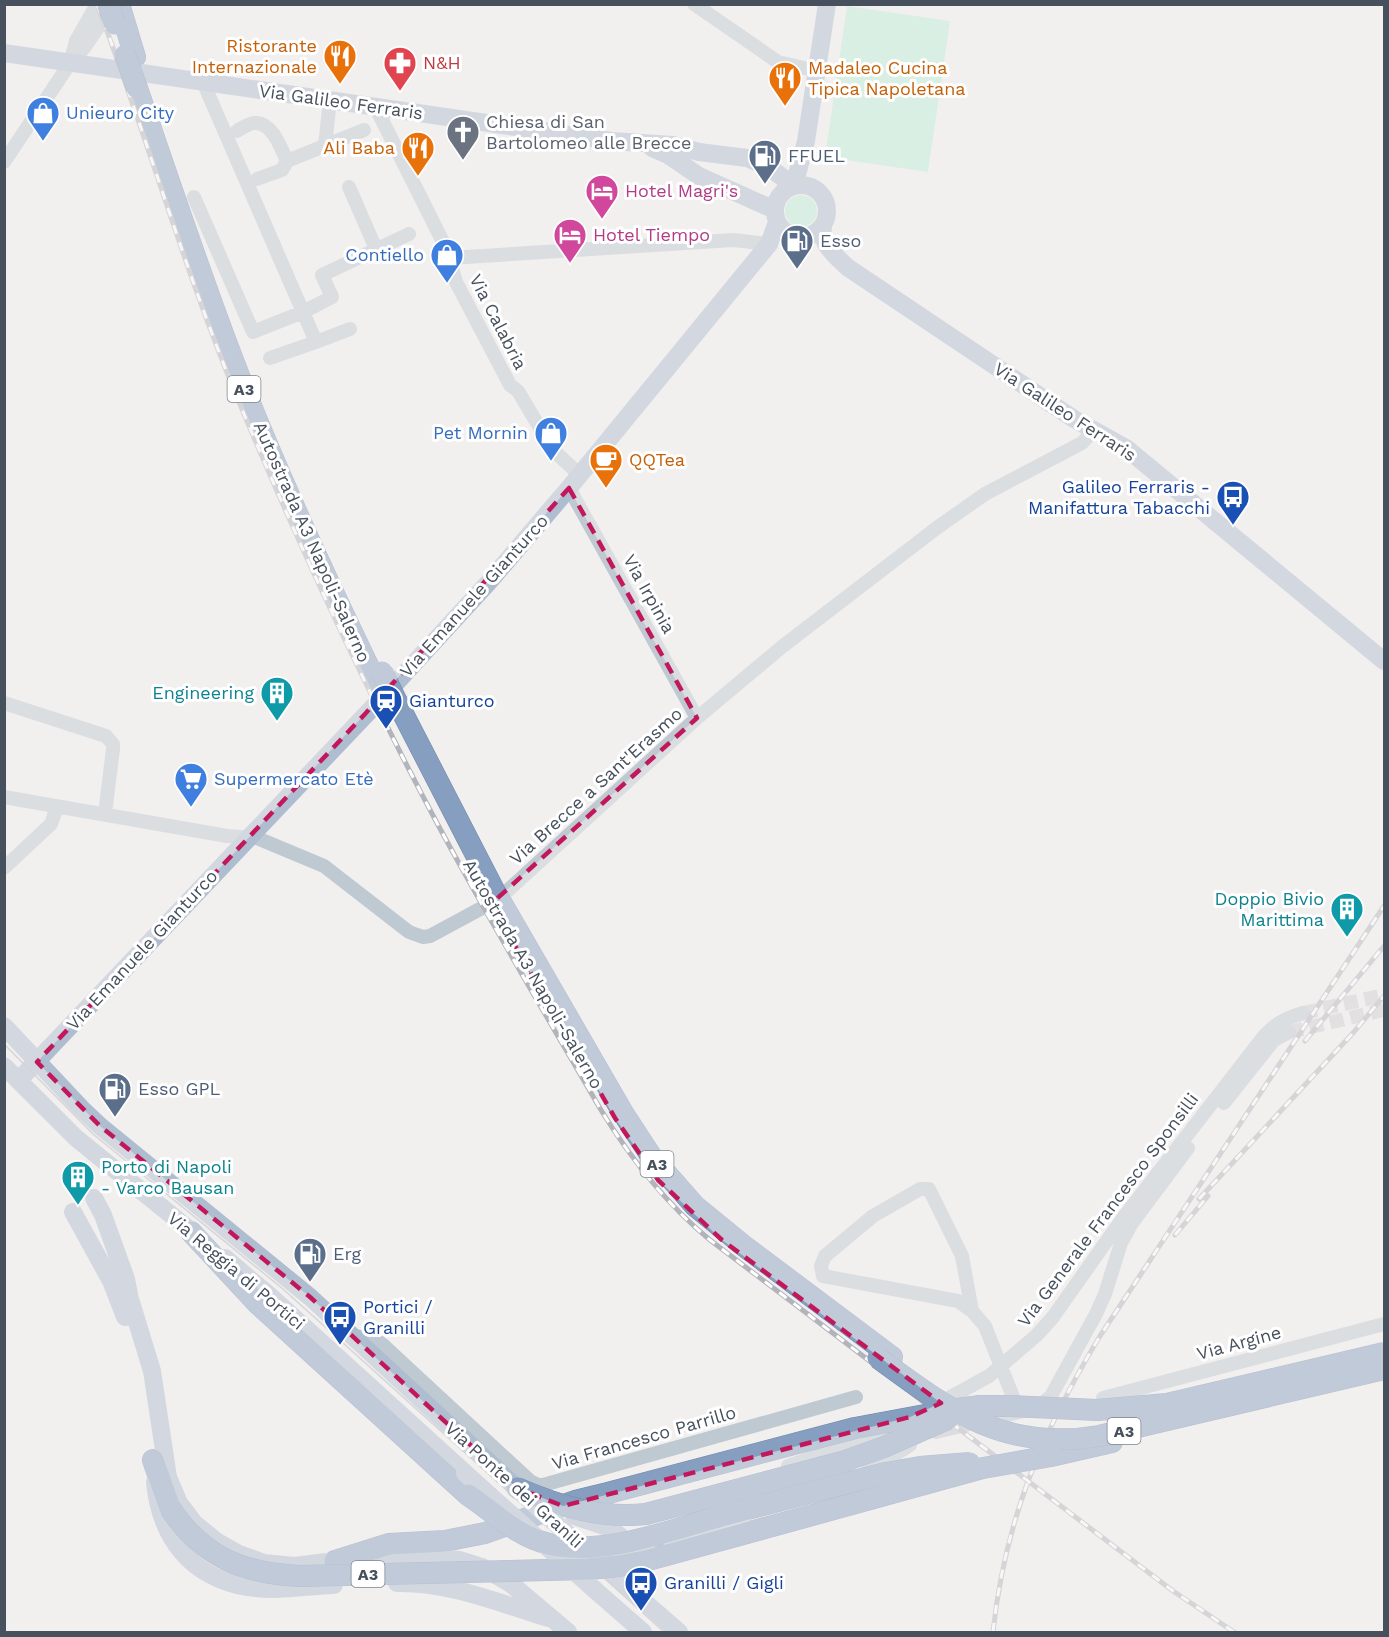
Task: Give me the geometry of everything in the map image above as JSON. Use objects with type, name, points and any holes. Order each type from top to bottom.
[{"type":"highway","name":"Autostrada A3 Napoli-Salerno","points":[[116,11],[212,303],[260,428],[311,547],[494,899],[639,1139],[666,1175],[695,1206],[728,1234],[939,1401],[969,1418],[1005,1432],[1046,1439],[1099,1436],[1384,1369]]},
{"type":"highway","name":"A3","points":[[191,1232],[241,1287],[468,1495],[523,1535],[559,1546],[590,1548],[637,1539],[886,1473],[920,1467],[1051,1456]]},
{"type":"highway","name":"A3","points":[[335,1561],[485,1533],[575,1501],[871,1425],[969,1407],[1098,1410],[1167,1404],[1384,1353]]},
{"type":"highway","name":"Autostrada A3 Napoli-Salerno","points":[[885,1358],[945,1396],[986,1418],[1024,1428],[1069,1432],[1084,1432],[1141,1421],[1384,1362]]},
{"type":"highway","name":"A3","points":[[153,1460],[170,1508],[188,1532],[219,1557],[258,1572],[300,1576],[612,1564],[619,1566],[645,1561],[983,1468],[1051,1456],[1384,1377]]},
{"type":"highway","name":"A3","points":[[517,1488],[557,1504],[593,1512],[621,1516],[657,1511],[842,1462],[963,1414],[1015,1409]]},
{"type":"main road","points":[[794,186],[806,141],[827,4]]},
{"type":"main road","name":"Via Galileo Ferraris","points":[[4,53],[612,141],[673,145],[699,152],[747,158],[764,164],[794,186]]},
{"type":"main road","points":[[747,158],[782,161],[791,157],[800,141],[810,109]]},
{"type":"main road","points":[[806,141],[817,190]]},
{"type":"main road","name":"Via Galileo Ferraris","points":[[642,144],[668,155],[699,176],[722,186],[785,226],[829,259],[847,267],[1074,419],[1126,448],[1384,662]]},
{"type":"main road","points":[[722,186],[708,176],[705,168],[709,160],[724,155]]},
{"type":"main road","points":[[806,185],[817,190],[823,196],[827,207],[823,227],[813,235],[785,226],[781,194],[794,186],[806,185]]},
{"type":"main road","name":"Via Emanuele Gianturco","points":[[19,1080],[481,591],[575,481],[785,226]]},
{"type":"main road","name":"Via Galileo Ferraris","points":[[823,227],[825,243],[847,267]]},
{"type":"main road","name":"Via Reggia di Portici","points":[[4,1026],[100,1126],[279,1271],[352,1336]]},
{"type":"main road","name":"Via Reggia di Portici","points":[[4,1066],[76,1138],[262,1289],[335,1355]]},
{"type":"main road","points":[[79,1207],[99,1242],[111,1281],[124,1301]]},
{"type":"main road","points":[[79,1207],[124,1301]]},
{"type":"main road","points":[[79,1207],[112,1238],[126,1279],[124,1301]]},
{"type":"main road","name":"A3","points":[[124,1301],[142,1378],[153,1460]]},
{"type":"main road","name":"A3","points":[[124,1301],[152,1371],[168,1477],[179,1503],[194,1523],[216,1541],[239,1554],[264,1563],[294,1566],[335,1561]]},
{"type":"main road","name":"Via Ponte dei Granili","points":[[352,1336],[517,1488],[612,1564],[635,1594],[679,1632]]},
{"type":"main road","name":"Via Ponte dei Granili","points":[[335,1355],[643,1632]]},
{"type":"main road","points":[[153,1460],[161,1518],[176,1547],[199,1568],[225,1582],[249,1588],[412,1582],[462,1591],[561,1627]]},
{"type":"main road","points":[[548,1511],[572,1515],[607,1527],[620,1536],[612,1564]]},
{"type":"main road","points":[[390,1552],[460,1560],[482,1567],[512,1584],[561,1627]]},
{"type":"main road","points":[[392,1583],[433,1558]]},
{"type":"street","points":[[70,63],[76,41],[98,4]]},
{"type":"street","points":[[694,4],[778,62],[817,71]]},
{"type":"street","points":[[4,162],[70,63],[116,11]]},
{"type":"street","points":[[203,82],[316,342]]},
{"type":"street","points":[[325,146],[330,100]]},
{"type":"street","name":"Via Calabria","points":[[375,106],[450,258],[456,282],[510,385],[518,392],[553,450],[575,481]]},
{"type":"street","points":[[237,131],[253,123],[263,124],[272,132],[287,161]]},
{"type":"street","points":[[257,179],[282,170],[287,161],[364,130]]},
{"type":"street","points":[[348,187],[376,249]]},
{"type":"street","points":[[195,197],[253,332],[303,312],[332,297],[322,275],[409,234]]},
{"type":"street","points":[[450,258],[733,240],[769,244]]},
{"type":"street","points":[[270,358],[350,329]]},
{"type":"street","name":"Via Brecce a Sant'Erasmo","points":[[4,797],[227,836],[257,838],[324,866],[409,933],[423,937],[430,936],[473,914],[505,893],[698,718],[783,646],[938,527],[986,494],[1082,443],[1094,430]]},
{"type":"street","name":"Via Irpinia","points":[[575,481],[698,718]]},
{"type":"street","points":[[4,703],[106,736],[111,740],[113,749],[105,814]]},
{"type":"street","points":[[4,868],[51,824],[57,807]]},
{"type":"street","name":"Via Generale Francesco Sponsilli","points":[[891,1426],[957,1395],[1002,1366],[1038,1335],[1122,1218],[1264,1036],[1275,1024],[1287,1017],[1303,1013]]},
{"type":"street","name":"Via Generale Francesco Sponsilli","points":[[936,1432],[1043,1403],[1059,1382],[1096,1314],[1121,1243],[1132,1223],[1204,1127],[1274,1040],[1289,1032]]},
{"type":"street","points":[[972,1311],[962,1256],[929,1190],[920,1189],[873,1216],[825,1256],[821,1266],[823,1276],[940,1296],[958,1301],[972,1311],[985,1326],[1002,1366],[1015,1409]]},
{"type":"street","name":"Via Argine","points":[[1103,1398],[1384,1324]]},
{"type":"street","name":"Via Francesco Parrillo","points":[[352,1336],[374,1338],[383,1345],[530,1481],[538,1485],[856,1397]]},
{"type":"street","points":[[593,1512],[650,1503],[775,1470],[862,1441],[891,1426]]},
{"type":"street","points":[[575,1501],[604,1502],[640,1496],[891,1426]]},
{"type":"street","points":[[468,1495],[475,1505],[495,1523],[528,1545],[612,1564],[793,1506],[832,1491],[914,1442],[936,1432]]},
{"type":"street","points":[[612,1564],[648,1546],[722,1523],[776,1490],[831,1464],[910,1438],[936,1432]]},
{"type":"highlighted area","points":[[569,488],[697,718],[491,904],[615,1118],[658,1180],[722,1240],[941,1403],[910,1417],[563,1506],[538,1497],[517,1488],[310,1297],[100,1126],[37,1062],[365,714]]},
{"type":"green space","points":[[847,6],[950,21],[928,172],[825,157]]},
{"type":"green space","points":[[801,195],[812,200],[817,211],[812,222],[801,227],[790,222],[785,211],[790,200]]},
{"type":"tunnel","points":[[1303,1013],[1384,995]]},
{"type":"tunnel","points":[[1289,1032],[1384,1010]]},
{"type":"tram line","points":[[4,1044],[93,1134],[283,1289],[664,1632]]},
{"type":"railway","points":[[97,4],[219,353],[333,615],[384,720],[457,859],[624,1146],[664,1196],[710,1240],[1173,1591],[1234,1632]]},
{"type":"railway","points":[[993,1632],[999,1591],[1017,1514],[1029,1478],[1060,1407],[1100,1336],[1384,906]]},
{"type":"railway","points":[[1305,1041],[1384,946]]},
{"type":"railway","points":[[1199,1199],[1353,1033],[1384,996]]},
{"type":"railway","points":[[1175,1235],[1208,1196]]},
{"type":"place","name":"Ristorante Internazionale","points":[[340,85]]},
{"type":"place","name":"N&H","points":[[400,92]]},
{"type":"place","name":"Madaleo Cucina Tipica Napoletana","points":[[785,107]]},
{"type":"place","name":"Unieuro City","points":[[43,142]]},
{"type":"place","name":"Chiesa di San Bartolomeo alle Brecce","points":[[463,161]]},
{"type":"place","name":"Ali Baba","points":[[418,177]]},
{"type":"place","name":"FFUEL","points":[[765,185]]},
{"type":"place","name":"Hotel Magri's","points":[[602,220]]},
{"type":"place","name":"Hotel Tiempo","points":[[570,264]]},
{"type":"place","name":"Esso","points":[[797,270]]},
{"type":"place","name":"Contiello","points":[[447,284]]},
{"type":"place","name":"Pet Mornin","points":[[551,462]]},
{"type":"place","name":"QQTea","points":[[606,489]]},
{"type":"place","name":"Galileo Ferraris - Manifattura Tabacchi","points":[[1233,526]]},
{"type":"place","name":"Engineering","points":[[277,722]]},
{"type":"place","name":"Gianturco","points":[[386,730]]},
{"type":"place","name":"Supermercato Etè","points":[[191,808]]},
{"type":"place","name":"Doppio Bivio Marittima","points":[[1347,938]]},
{"type":"place","name":"Esso GPL","points":[[115,1118]]},
{"type":"place","name":"Porto di Napoli - Varco Bausan","points":[[78,1206]]},
{"type":"place","name":"Erg","points":[[310,1283]]},
{"type":"place","name":"Portici / Granilli","points":[[340,1346]]},
{"type":"place","name":"Granilli / Gigli","points":[[641,1612]]}]
